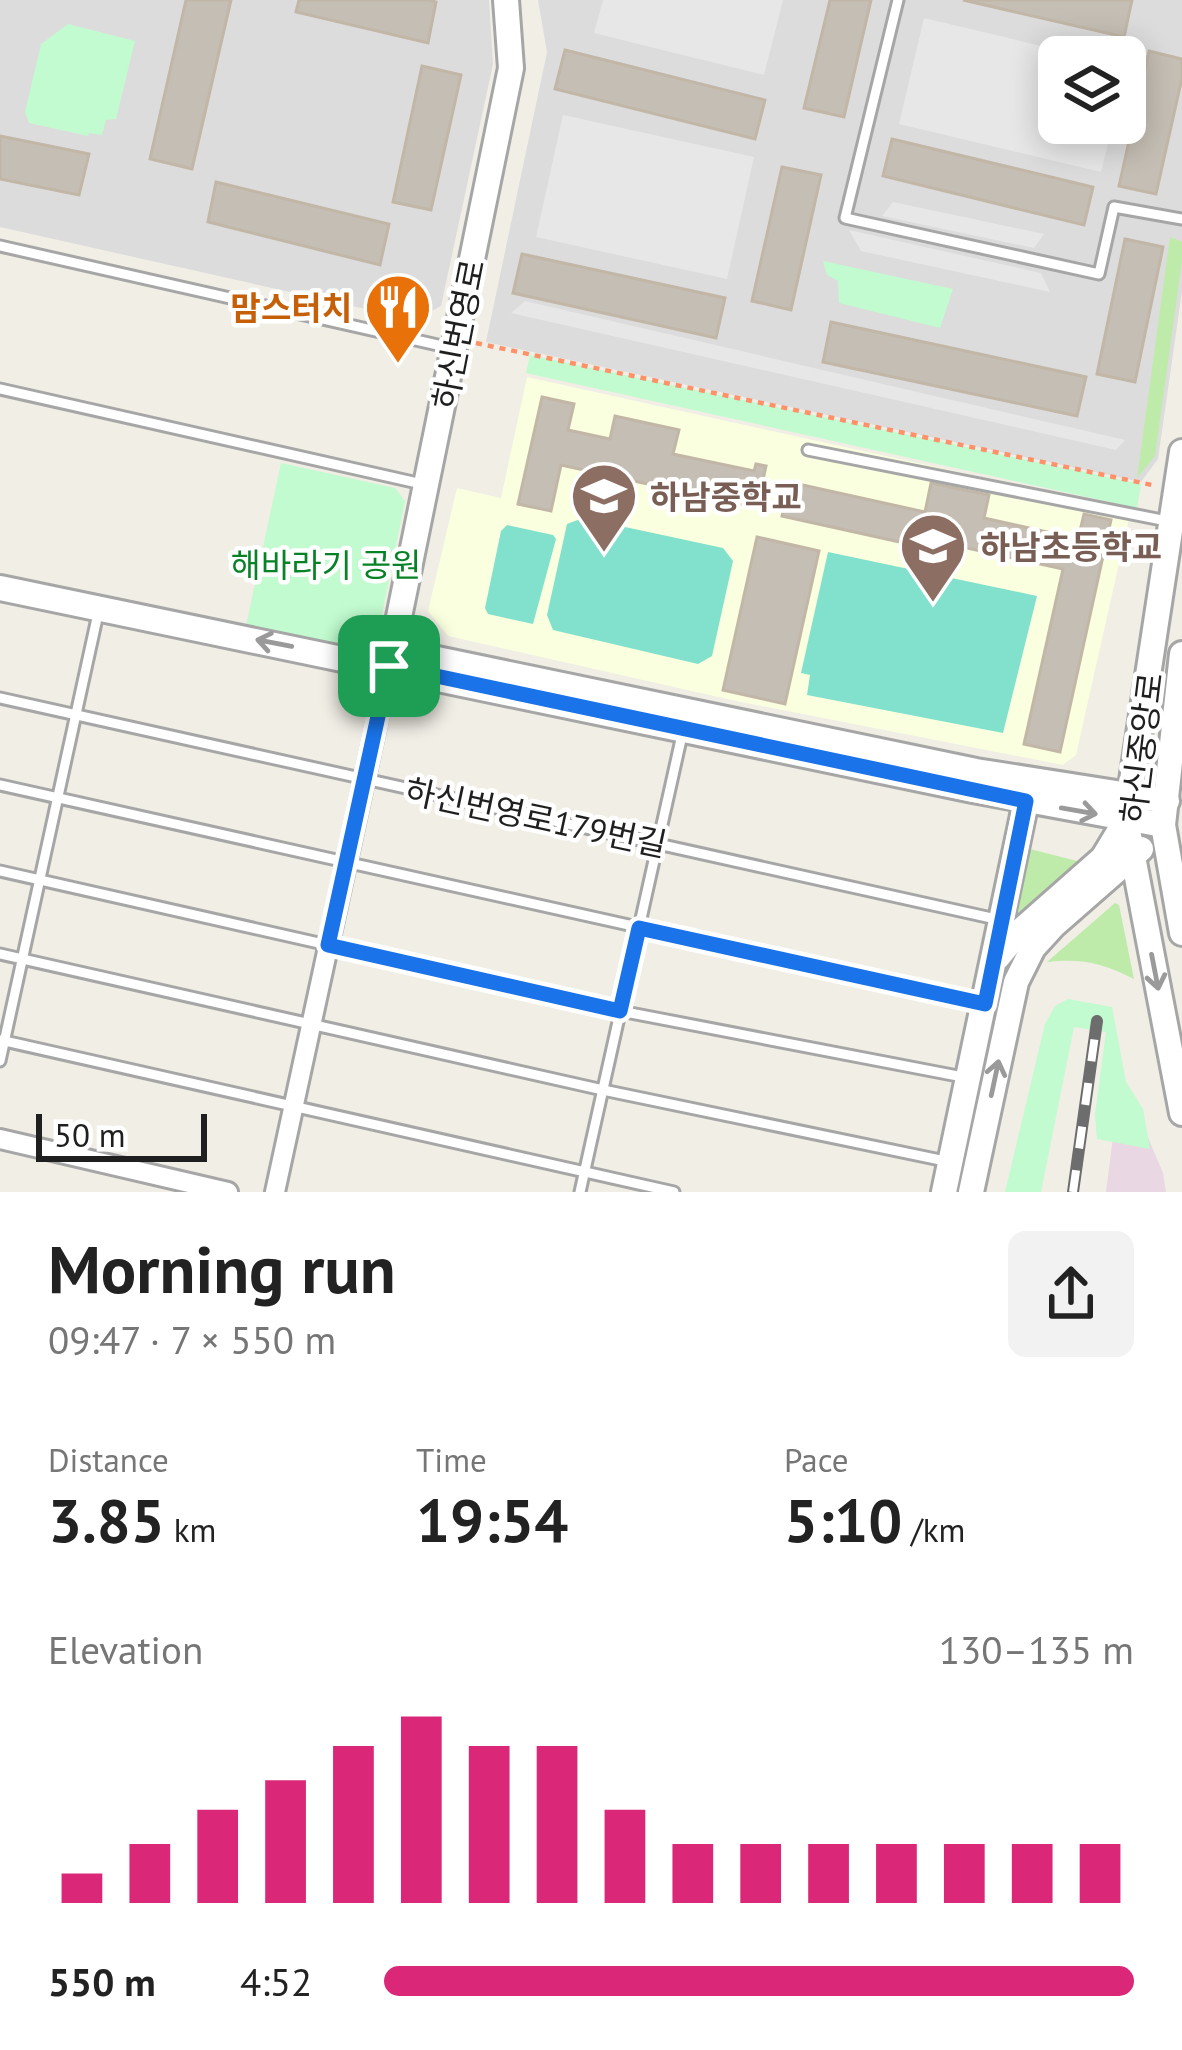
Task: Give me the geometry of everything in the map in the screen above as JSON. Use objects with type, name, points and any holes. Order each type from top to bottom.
[{"type":"street","name":"하신번영로","points":[[389,666],[427,486],[466,346],[512,68],[506,0]]},
{"type":"street","name":"하신중앙로","points":[[1182,452],[1171,605],[1128,807],[1133,857],[1182,1113]]},
{"type":"street","points":[[0,588],[1026,801],[1128,807]]},
{"type":"street","points":[[389,666],[413,654],[1165,813],[1133,857],[1033,948],[1016,982],[971,1192]]},
{"type":"street","name":"하신중앙로","points":[[1182,654],[1165,813],[1182,933]]},
{"type":"street","points":[[275,1192],[389,666]]},
{"type":"street","points":[[944,1192],[1026,801]]},
{"type":"street","points":[[994,963],[1017,934],[1103,858],[1128,807]]},
{"type":"street","points":[[0,1139],[228,1192]]},
{"type":"lane","points":[[898,0],[845,218],[1099,274],[1114,207],[1182,219]]},
{"type":"lane","points":[[0,246],[466,346]]},
{"type":"lane","points":[[0,389],[427,486]]},
{"type":"lane","points":[[808,450],[1177,523]]},
{"type":"lane","points":[[0,1061],[100,608]]},
{"type":"lane","name":"하신번영로179번길","points":[[0,698],[1003,920]]},
{"type":"lane","points":[[580,1192],[683,728]]},
{"type":"lane","points":[[0,785],[985,1004]]},
{"type":"lane","points":[[0,871],[620,1011],[969,1078]]},
{"type":"lane","points":[[0,954],[603,1090],[951,1162]]},
{"type":"lane","points":[[2,1040],[674,1192]]},
{"type":"path","points":[[466,346],[1157,486]]},
{"type":"shaded area","points":[[0,0],[489,0],[493,64],[441,306],[415,320],[0,227]]},
{"type":"shaded area","points":[[538,0],[1182,0],[1182,291],[1158,459],[1141,482],[486,342],[547,52]]},
{"type":"shaded area","points":[[603,0],[783,0],[764,75],[594,33]]},
{"type":"shaded area","points":[[924,18],[1038,45],[1038,144],[1108,144],[1101,172],[899,124]]},
{"type":"shaded area","points":[[563,115],[754,157],[727,279],[536,237]]},
{"type":"shaded area","points":[[893,202],[1044,234],[1034,248],[882,216]]},
{"type":"shaded area","points":[[849,230],[1041,273],[1050,292],[861,251]]},
{"type":"shaded area","points":[[525,301],[1125,440],[1116,450],[511,313]]},
{"type":"shaded area","points":[[527,377],[1131,510],[1076,755],[1063,765],[736,701],[448,636],[428,611],[457,488],[501,498]]},
{"type":"shaded area","points":[[583,518],[723,548],[733,561],[712,656],[698,664],[553,630],[547,615],[567,524]]},
{"type":"shaded area","points":[[507,525],[556,539],[533,624],[488,614],[485,608],[501,531]]},
{"type":"shaded area","points":[[828,552],[1037,596],[1003,733],[807,695],[810,675],[801,673]]},
{"type":"shaded area","points":[[1121,1074],[1163,1173],[1166,1192],[1106,1192]]},
{"type":"green space","points":[[68,24],[135,41],[116,119],[106,120],[102,135],[29,123],[25,112],[41,44]]},
{"type":"green space","points":[[1170,237],[1182,242],[1182,261],[1155,456],[1137,478]]},
{"type":"green space","points":[[823,261],[953,289],[940,328],[839,303],[838,281],[827,275]]},
{"type":"green space","points":[[530,355],[1141,484],[1137,508],[526,373]]},
{"type":"green space","name":"해바라기 공원","points":[[281,463],[395,488],[405,501],[376,644],[356,649],[246,626]]},
{"type":"green space","points":[[1030,849],[1081,862],[1017,918]]},
{"type":"green space","points":[[1115,903],[1134,979],[1092,963],[1047,962]]},
{"type":"green space","points":[[1068,999],[1112,1007],[1126,1082],[1143,1109],[1150,1149],[1097,1139],[1095,1114],[1106,1032],[1074,1027],[1041,1192],[1005,1192],[1045,1024],[1055,1006]]},
{"type":"building","points":[[186,0],[231,0],[192,169],[150,159]]},
{"type":"building","points":[[299,0],[436,2],[428,43],[296,12]]},
{"type":"building","points":[[830,0],[871,0],[844,117],[804,108]]},
{"type":"building","points":[[963,0],[1132,0],[1124,36]]},
{"type":"building","points":[[565,50],[765,100],[755,139],[555,89]]},
{"type":"building","points":[[1149,51],[1182,59],[1156,194],[1119,186],[1128,144],[1146,144]]},
{"type":"building","points":[[422,66],[461,75],[431,210],[393,202]]},
{"type":"building","points":[[0,136],[89,154],[79,195],[0,179]]},
{"type":"building","points":[[892,139],[1093,187],[1084,225],[883,176]]},
{"type":"building","points":[[782,167],[821,175],[791,310],[752,301]]},
{"type":"building","points":[[216,182],[389,224],[380,265],[208,222]]},
{"type":"building","points":[[1125,239],[1163,247],[1135,382],[1097,374]]},
{"type":"building","points":[[522,254],[725,298],[716,338],[513,293]]},
{"type":"building","points":[[831,322],[1086,377],[1077,416],[823,362]]},
{"type":"building","points":[[542,397],[574,404],[568,430],[610,439],[615,416],[679,430],[673,454],[754,471],[756,464],[766,466],[757,508],[561,465],[551,511],[518,504]]},
{"type":"building","points":[[789,482],[925,512],[931,483],[989,495],[984,518],[1078,539],[1084,514],[1111,520],[1060,752],[1024,744],[1063,569],[949,544],[945,552],[782,516]]},
{"type":"building","points":[[757,537],[819,551],[785,704],[723,690]]},
{"type":"railway","points":[[1073,1192],[1097,1021]]},
{"type":"place","name":"맘스터치","points":[[398,366]]},
{"type":"place","name":"하남중학교","points":[[604,555]]},
{"type":"place","name":"하남초등학교","points":[[933,605]]},
{"type":"route","points":[[389,666],[1026,801],[985,1004],[639,928],[620,1011],[328,945],[389,666]]}]
